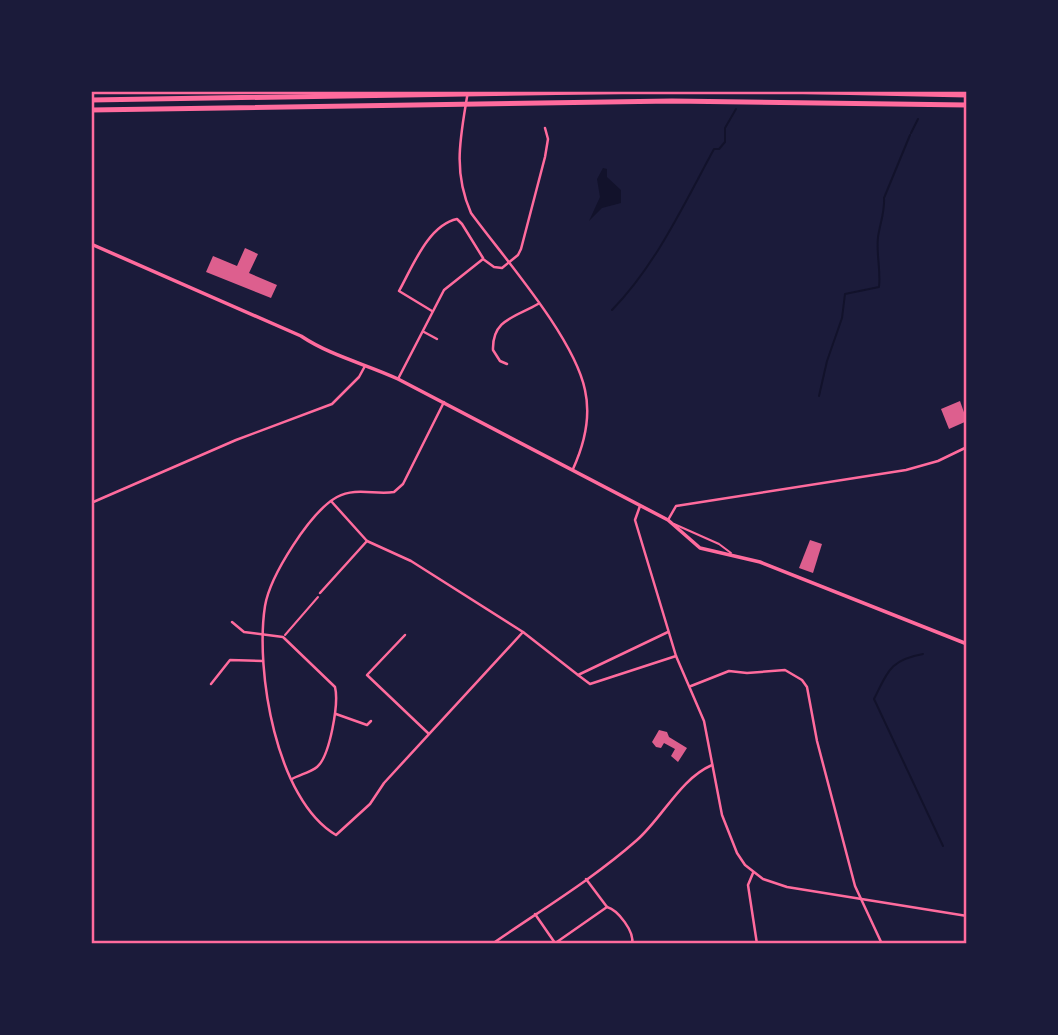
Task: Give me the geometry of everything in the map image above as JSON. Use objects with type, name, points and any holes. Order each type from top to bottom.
[{"type":"highway","points":[[91,100],[655,91]]},
{"type":"highway","points":[[779,91],[967,95]]},
{"type":"highway","points":[[91,110],[672,101],[967,105]]},
{"type":"street","points":[[468,91],[458,160],[463,196],[471,213],[572,355],[586,393],[587,426],[573,469]]},
{"type":"street","points":[[432,311],[399,291],[432,235],[449,220],[457,219],[463,224],[483,259],[494,267],[502,268],[508,264],[521,249],[545,157],[548,139],[545,128]]},
{"type":"street","points":[[91,244],[301,336],[322,350],[365,364],[398,379],[670,521],[691,543],[700,548],[760,562],[967,644]]},
{"type":"street","points":[[398,379],[444,290],[483,259]]},
{"type":"street","points":[[507,364],[500,361],[493,350],[496,330],[503,321],[538,304]]},
{"type":"street","points":[[424,332],[437,339]]},
{"type":"street","points":[[91,503],[236,440],[332,404],[359,377],[365,364]]},
{"type":"street","points":[[444,402],[403,484],[394,492],[353,492],[331,501],[287,555],[272,581],[265,604],[263,661],[271,726],[304,802],[325,829],[336,835],[370,804],[384,783],[523,632]]},
{"type":"street","points":[[670,521],[676,506],[906,470],[938,461],[967,447]]},
{"type":"street","points":[[331,501],[367,541],[411,561],[523,632],[590,684],[676,656]]},
{"type":"street","points":[[640,505],[635,520],[676,656],[704,721],[722,816],[737,853],[753,873],[787,887],[967,916]]},
{"type":"street","points":[[320,593],[367,541]]},
{"type":"street","points":[[232,622],[244,632],[283,637],[335,687],[338,697],[336,714],[323,756],[318,766],[292,779]]},
{"type":"street","points":[[578,676],[668,632]]},
{"type":"street","points":[[405,635],[367,675],[429,734]]},
{"type":"street","points":[[211,684],[230,660],[263,661]]},
{"type":"street","points":[[691,686],[736,670],[747,673],[785,670],[802,680],[807,687],[817,741],[860,898],[882,944]]},
{"type":"street","points":[[336,714],[367,725]]},
{"type":"street","points":[[363,729],[371,721]]},
{"type":"street","points":[[492,944],[640,838],[681,790],[712,765]]},
{"type":"street","points":[[753,873],[748,885],[757,944]]},
{"type":"street","points":[[586,879],[631,933],[632,944]]},
{"type":"street","points":[[535,914],[555,944],[607,907]]},
{"type":"lane","points":[[670,521],[719,544],[732,554]]},
{"type":"path","points":[[283,637],[320,593]]},
{"type":"shaded area","points":[[603,168],[607,169],[607,177],[621,190],[621,203],[602,208],[589,221],[600,197],[597,179]]},
{"type":"building","points":[[245,248],[258,254],[249,273],[277,285],[271,298],[206,272],[213,256],[237,266]]},
{"type":"building","points":[[960,401],[967,421],[949,429],[941,409]]},
{"type":"building","points":[[810,540],[822,544],[813,573],[799,568]]},
{"type":"building","points":[[659,730],[667,732],[669,737],[687,748],[678,762],[671,756],[675,749],[664,743],[661,748],[656,747],[652,742]]},
{"type":"waterway","points":[[612,310],[656,254],[714,149],[719,149],[725,142],[725,128],[736,109]]},
{"type":"waterway","points":[[911,133],[918,119]]},
{"type":"waterway","points":[[819,396],[827,361],[842,318],[845,294],[879,287],[878,243],[884,198],[910,135]]},
{"type":"waterway","points":[[923,654],[903,660],[891,668],[874,699],[943,846]]}]
